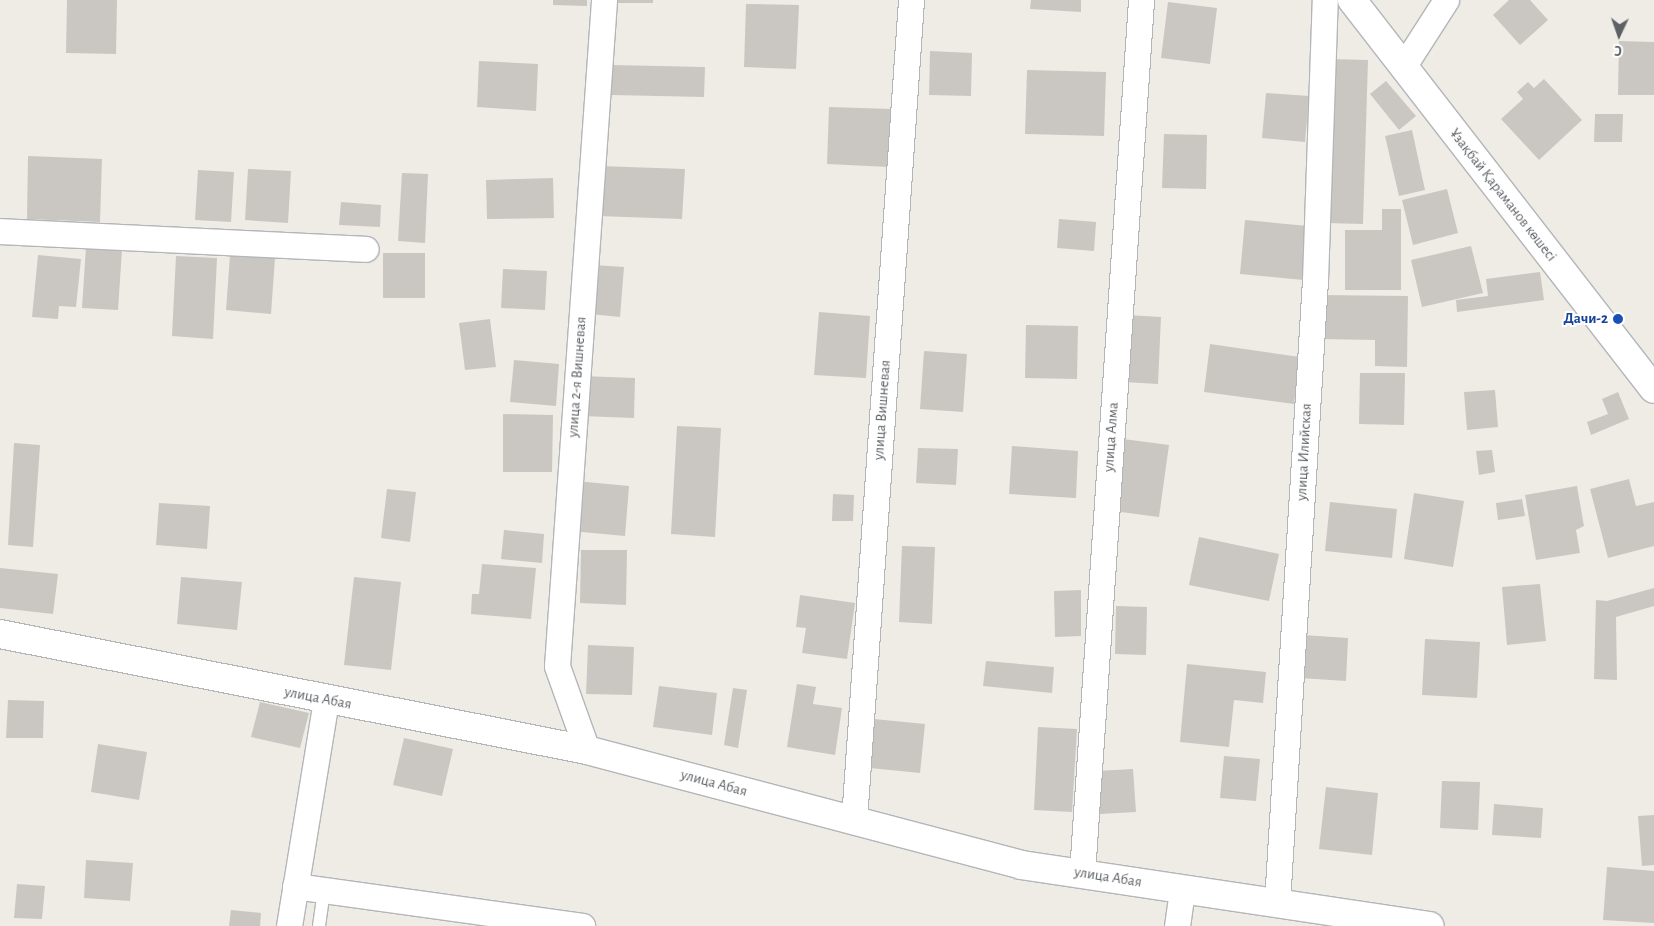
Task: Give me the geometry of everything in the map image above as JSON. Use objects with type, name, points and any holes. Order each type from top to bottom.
[{"type":"street","name":"улица 2-я Вишневая","points":[[587,750],[557,666],[604,0]]},
{"type":"street","name":"улица Вишневая","points":[[854,820],[911,0]]},
{"type":"street","name":"улица Алма","points":[[1082,873],[1141,0]]},
{"type":"street","name":"улица Илийская","points":[[1277,903],[1314,280],[1325,0]]},
{"type":"street","name":"Ұзақбай Қараманов көшесі","points":[[1352,0],[1654,390]]},
{"type":"street","points":[[1403,67],[1446,0]]},
{"type":"street","points":[[0,231],[366,249]]},
{"type":"street","name":"улица Абая","points":[[0,634],[587,750],[1021,864],[1429,926]]},
{"type":"street","points":[[289,926],[326,699]]},
{"type":"street","points":[[295,886],[464,918],[582,926]]},
{"type":"street","points":[[1177,926],[1182,889]]},
{"type":"lane","points":[[319,926],[324,890]]},
{"type":"building","points":[[67,0],[117,0],[116,54],[66,53]]},
{"type":"building","points":[[553,0],[587,0],[587,6],[553,5]]},
{"type":"building","points":[[616,0],[653,0],[653,3],[616,3]]},
{"type":"building","points":[[1031,0],[1081,0],[1081,12],[1030,9]]},
{"type":"building","points":[[1509,0],[1530,0],[1548,20],[1520,45],[1493,15]]},
{"type":"building","points":[[1168,2],[1217,8],[1210,64],[1161,58]]},
{"type":"building","points":[[746,4],[799,5],[796,69],[744,67]]},
{"type":"building","points":[[1619,41],[1654,42],[1654,95],[1618,95]]},
{"type":"building","points":[[930,51],[972,53],[971,96],[929,95]]},
{"type":"building","points":[[1329,59],[1368,60],[1363,224],[1325,223]]},
{"type":"building","points":[[479,61],[538,64],[536,111],[477,107]]},
{"type":"building","points":[[612,65],[705,67],[704,97],[611,95]]},
{"type":"building","points":[[1027,70],[1106,72],[1104,136],[1025,134]]},
{"type":"building","points":[[1544,79],[1582,120],[1539,160],[1501,119],[1523,99],[1517,92],[1528,82],[1534,88]]},
{"type":"building","points":[[1386,81],[1416,116],[1399,130],[1370,94]]},
{"type":"building","points":[[1266,93],[1309,96],[1305,142],[1262,138]]},
{"type":"building","points":[[829,107],[892,109],[889,167],[827,164]]},
{"type":"building","points":[[1595,114],[1623,114],[1622,142],[1594,142]]},
{"type":"building","points":[[1412,130],[1425,190],[1399,196],[1385,136]]},
{"type":"building","points":[[1164,134],[1207,135],[1206,189],[1162,188]]},
{"type":"building","points":[[28,156],[102,159],[100,222],[27,219]]},
{"type":"building","points":[[600,166],[685,169],[682,219],[598,216]]},
{"type":"building","points":[[248,169],[291,171],[288,223],[245,220]]},
{"type":"building","points":[[198,170],[234,172],[231,222],[195,220]]},
{"type":"building","points":[[402,173],[428,174],[425,243],[398,241]]},
{"type":"building","points":[[553,178],[554,218],[487,219],[486,180]]},
{"type":"building","points":[[1447,189],[1458,233],[1413,245],[1402,200]]},
{"type":"building","points":[[341,202],[381,205],[380,227],[339,225]]},
{"type":"building","points":[[1382,209],[1401,209],[1401,290],[1345,290],[1345,230],[1382,230]]},
{"type":"building","points":[[1059,219],[1096,222],[1094,251],[1057,248]]},
{"type":"building","points":[[1245,220],[1308,226],[1303,280],[1240,274]]},
{"type":"building","points":[[1471,246],[1483,293],[1422,307],[1411,260]]},
{"type":"building","points":[[86,247],[122,250],[118,310],[82,308]]},
{"type":"building","points":[[383,253],[425,253],[425,298],[383,298]]},
{"type":"building","points":[[38,255],[81,259],[76,307],[59,306],[58,319],[32,317]]},
{"type":"building","points":[[230,255],[275,258],[271,314],[226,310]]},
{"type":"building","points":[[176,256],[217,258],[213,339],[172,336]]},
{"type":"building","points":[[593,265],[624,267],[620,317],[590,314]]},
{"type":"building","points":[[503,269],[547,271],[545,310],[501,308]]},
{"type":"building","points":[[1540,272],[1544,300],[1457,312],[1456,300],[1488,296],[1486,279]]},
{"type":"building","points":[[1321,295],[1408,296],[1407,367],[1375,366],[1375,340],[1321,339]]},
{"type":"building","points":[[819,312],[870,316],[866,378],[814,375]]},
{"type":"building","points":[[1127,315],[1161,317],[1158,384],[1124,382]]},
{"type":"building","points":[[490,319],[496,367],[465,370],[459,323]]},
{"type":"building","points":[[1026,325],[1078,326],[1077,379],[1025,378]]},
{"type":"building","points":[[1210,344],[1300,357],[1294,404],[1204,392]]},
{"type":"building","points":[[924,351],[967,354],[963,412],[920,409]]},
{"type":"building","points":[[514,360],[559,364],[556,406],[510,402]]},
{"type":"building","points":[[1360,373],[1405,373],[1404,425],[1359,424]]},
{"type":"building","points":[[582,376],[635,378],[634,418],[581,416]]},
{"type":"building","points":[[1495,390],[1498,427],[1467,430],[1464,392]]},
{"type":"building","points":[[1618,392],[1629,419],[1591,435],[1587,422],[1608,414],[1602,399]]},
{"type":"building","points":[[503,414],[553,415],[552,472],[503,472]]},
{"type":"building","points":[[677,426],[721,428],[715,537],[671,534]]},
{"type":"building","points":[[1123,439],[1169,445],[1159,517],[1113,511]]},
{"type":"building","points":[[14,443],[40,445],[33,547],[8,545]]},
{"type":"building","points":[[1012,446],[1078,451],[1076,498],[1009,494]]},
{"type":"building","points":[[918,448],[958,449],[956,485],[916,483]]},
{"type":"building","points":[[1492,450],[1495,472],[1479,475],[1476,451]]},
{"type":"building","points":[[1629,479],[1636,506],[1654,502],[1654,546],[1608,558],[1590,489]]},
{"type":"building","points":[[576,481],[629,486],[625,536],[571,531]]},
{"type":"building","points":[[1577,486],[1584,526],[1576,530],[1580,553],[1536,560],[1525,495]]},
{"type":"building","points":[[387,489],[416,492],[410,542],[381,538]]},
{"type":"building","points":[[1414,493],[1464,501],[1453,567],[1404,559]]},
{"type":"building","points":[[833,494],[854,495],[853,521],[832,521]]},
{"type":"building","points":[[1522,499],[1525,516],[1498,520],[1496,503]]},
{"type":"building","points":[[1330,502],[1397,509],[1392,558],[1325,551]]},
{"type":"building","points":[[159,503],[210,506],[207,549],[156,545]]},
{"type":"building","points":[[504,530],[544,534],[542,563],[501,559]]},
{"type":"building","points":[[1199,537],[1279,554],[1269,601],[1189,585]]},
{"type":"building","points":[[902,546],[935,547],[932,624],[899,622]]},
{"type":"building","points":[[581,550],[627,550],[626,605],[580,603]]},
{"type":"building","points":[[482,564],[536,568],[531,619],[471,614],[472,594],[479,594]]},
{"type":"building","points":[[0,568],[58,574],[53,614],[0,608]]},
{"type":"building","points":[[181,577],[242,582],[237,630],[177,624]]},
{"type":"building","points":[[354,577],[401,582],[391,670],[344,665]]},
{"type":"building","points":[[1540,584],[1546,641],[1507,645],[1502,587]]},
{"type":"building","points":[[1654,588],[1654,606],[1616,617],[1617,680],[1594,679],[1596,600],[1607,601]]},
{"type":"building","points":[[1081,590],[1081,636],[1055,637],[1054,591]]},
{"type":"building","points":[[800,595],[855,603],[847,659],[802,653],[806,628],[796,627]]},
{"type":"building","points":[[1116,606],[1147,607],[1146,655],[1115,654]]},
{"type":"building","points":[[1303,635],[1348,638],[1346,681],[1300,678]]},
{"type":"building","points":[[1425,639],[1480,642],[1477,698],[1422,695]]},
{"type":"building","points":[[588,645],[634,647],[632,695],[586,694]]},
{"type":"building","points":[[986,661],[1054,667],[1052,693],[983,686]]},
{"type":"building","points":[[1187,664],[1266,672],[1263,703],[1234,700],[1229,747],[1180,742]]},
{"type":"building","points":[[797,684],[816,687],[813,704],[842,708],[835,755],[787,747]]},
{"type":"building","points":[[659,686],[717,693],[712,735],[653,727]]},
{"type":"building","points":[[733,688],[747,690],[738,748],[724,745]]},
{"type":"building","points":[[8,700],[44,701],[43,738],[6,738]]},
{"type":"building","points":[[260,702],[309,713],[300,748],[251,737]]},
{"type":"building","points":[[874,719],[925,724],[920,773],[870,768]]},
{"type":"building","points":[[1038,727],[1077,729],[1072,812],[1034,810]]},
{"type":"building","points":[[404,738],[453,749],[442,796],[393,785]]},
{"type":"building","points":[[98,744],[147,752],[139,800],[91,792]]},
{"type":"building","points":[[1224,756],[1260,759],[1256,801],[1220,798]]},
{"type":"building","points":[[1133,769],[1136,812],[1100,814],[1097,771]]},
{"type":"building","points":[[1442,781],[1480,782],[1478,830],[1440,828]]},
{"type":"building","points":[[1326,787],[1378,793],[1372,855],[1319,849]]},
{"type":"building","points":[[1494,804],[1543,808],[1541,838],[1492,835]]},
{"type":"building","points":[[1654,815],[1654,865],[1642,866],[1638,816]]},
{"type":"building","points":[[86,860],[133,863],[130,901],[84,898]]},
{"type":"building","points":[[1607,867],[1654,871],[1654,923],[1603,920]]},
{"type":"building","points":[[17,884],[45,886],[42,919],[14,918]]},
{"type":"building","points":[[231,910],[261,913],[260,926],[229,926]]},
{"type":"place","name":"Дачи-2","points":[[1618,319]]}]
